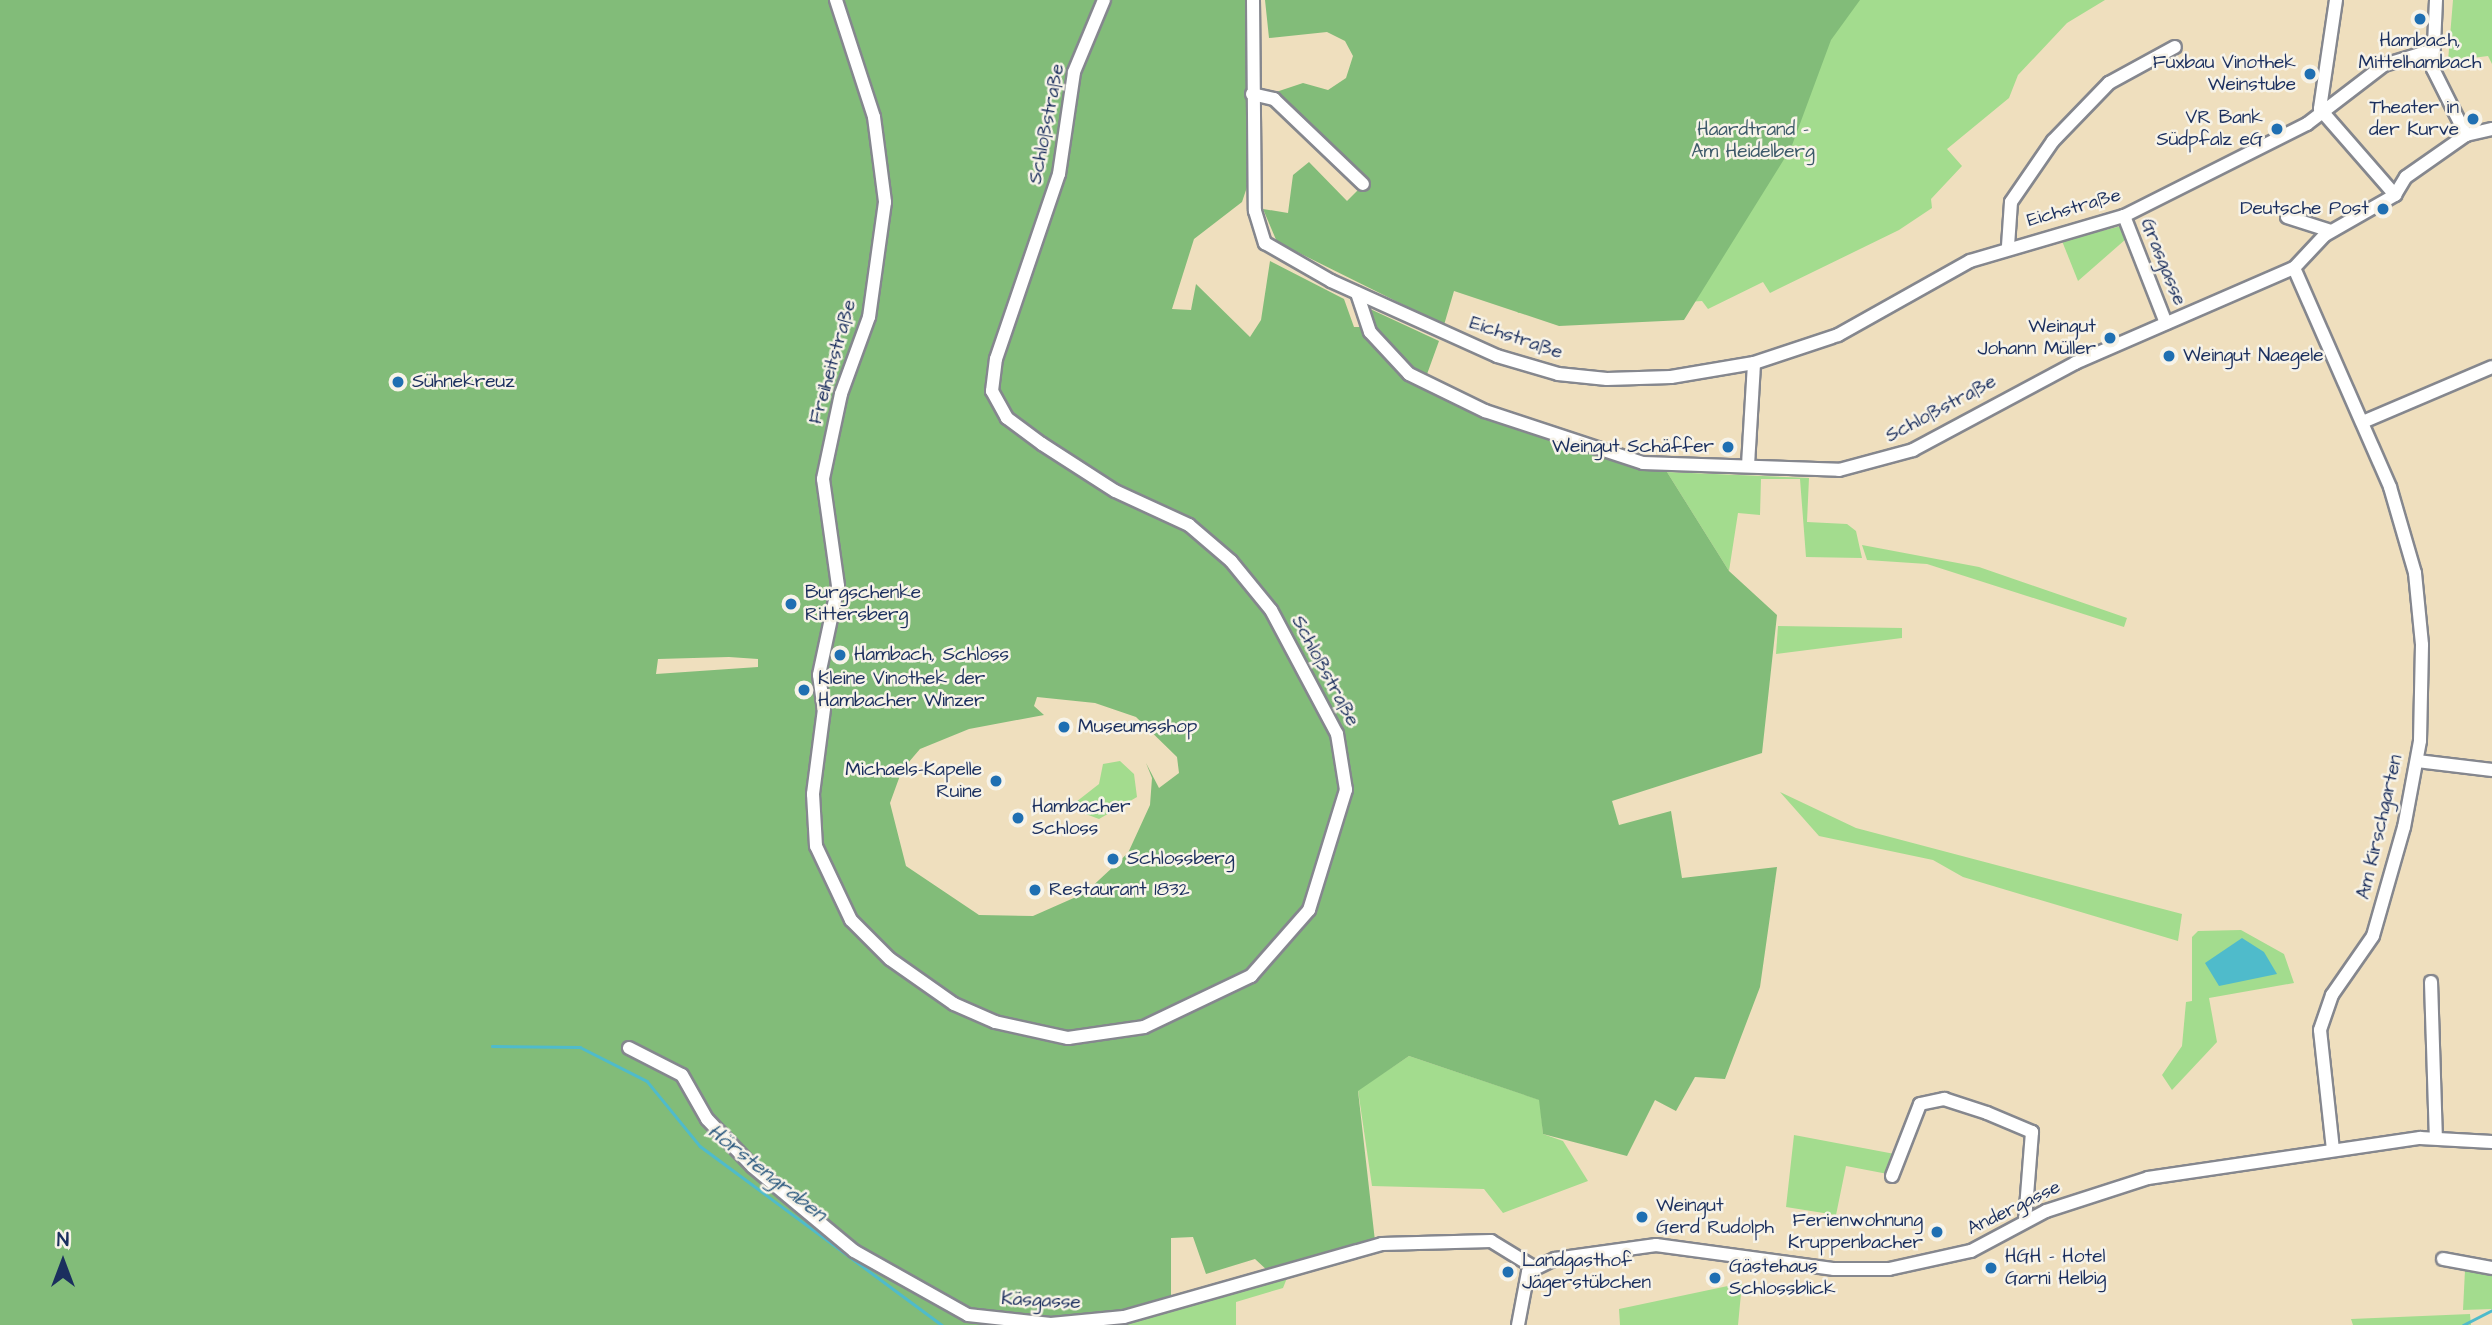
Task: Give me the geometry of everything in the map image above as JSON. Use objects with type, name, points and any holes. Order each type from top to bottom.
[{"type":"street","name":"Freiheitstraße","points":[[825,654],[831,639],[838,565],[823,479],[841,394],[869,317],[885,202],[874,117],[836,0]]},
{"type":"street","name":"Schloßstraße","points":[[825,654],[819,675],[824,709],[813,801],[828,883],[851,920],[890,959],[954,1004],[995,1023],[1068,1038],[1144,1027],[1251,976],[1309,910],[1338,827],[1346,760],[1271,610],[1231,561],[1189,525],[1115,491],[1042,444],[1007,418],[992,391],[996,359],[1059,174],[1074,72],[1104,0]]},
{"type":"street","points":[[1253,0],[1252,94],[1260,234],[1279,254],[1357,293]]},
{"type":"street","points":[[2336,0],[2318,89],[2323,114],[2395,195]]},
{"type":"street","points":[[2436,0],[2430,51],[2443,96],[2466,135],[2492,129]]},
{"type":"street","points":[[2008,246],[2011,202],[2053,141],[2109,83],[2175,47]]},
{"type":"street","name":"Eichstraße","points":[[1357,293],[1497,356],[1558,374],[1633,380],[1754,363],[1838,335],[1951,270],[2008,246],[2124,216],[2323,114],[2384,65],[2430,51]]},
{"type":"street","points":[[1252,94],[1274,99],[1363,184]]},
{"type":"street","name":"Schloßstraße","points":[[1357,293],[1370,332],[1409,374],[1485,411],[1643,463],[1839,470],[1874,465],[2166,323],[2294,268],[2331,231],[2395,195],[2406,177],[2466,135]]},
{"type":"street","name":"Grasgasse","points":[[2124,216],[2166,323]]},
{"type":"street","points":[[2287,217],[2331,231]]},
{"type":"street","name":"Am Kirschgarten","points":[[2294,268],[2390,487],[2415,573],[2422,645],[2417,761],[2373,936],[2332,995],[2320,1030],[2333,1149]]},
{"type":"street","points":[[1748,465],[1754,363]]},
{"type":"street","points":[[2363,422],[2492,366]]},
{"type":"street","points":[[2417,761],[2492,770]]},
{"type":"street","points":[[2431,982],[2436,1137]]},
{"type":"street","name":"Käsgasse","points":[[629,1048],[682,1075],[707,1119],[753,1167],[854,1251],[968,1315],[1051,1324],[1124,1317],[1382,1244],[1491,1241],[1532,1266]]},
{"type":"street","points":[[1892,1176],[1920,1104],[1944,1099],[1987,1113],[2032,1132],[2025,1221]]},
{"type":"street","name":"Andergasse","points":[[1532,1266],[1656,1245],[1834,1269],[1889,1269],[1971,1251],[2025,1221],[2148,1178],[2407,1140],[2436,1137],[2492,1142]]},
{"type":"street","points":[[2443,1259],[2492,1268]]},
{"type":"street","points":[[1518,1325],[1532,1266]]},
{"type":"green space","points":[[0,0],[1245,0],[1253,169],[1242,202],[1194,239],[1172,309],[1191,310],[1196,284],[1250,337],[1261,320],[1270,261],[1344,299],[1354,327],[1360,327],[1368,308],[1439,341],[1422,388],[1482,416],[1667,472],[1729,571],[1777,615],[1762,753],[1612,801],[1619,825],[1671,811],[1682,878],[1777,867],[1760,987],[1725,1079],[1695,1077],[1676,1111],[1655,1100],[1627,1156],[1543,1134],[1539,1100],[1409,1056],[1358,1091],[1375,1241],[1268,1271],[1255,1259],[1206,1274],[1193,1237],[1171,1238],[1171,1303],[1085,1318],[982,1325],[0,1325]],"holes":[[[658,659],[758,659],[758,667],[656,674]],[[1037,697],[1095,703],[1136,717],[1177,757],[1179,773],[1159,788],[1146,763],[1152,778],[1150,805],[1128,853],[1085,893],[1033,916],[979,915],[906,866],[890,803],[902,770],[920,749],[969,729],[1044,715],[1034,706]]]},
{"type":"green space","points":[[1265,0],[1860,0],[1831,40],[1791,148],[1684,320],[1559,326],[1454,291],[1444,325],[1277,242],[1263,209],[1288,213],[1293,175],[1309,162],[1347,201],[1368,180],[1270,94],[1303,83],[1328,90],[1346,78],[1353,56],[1345,41],[1327,32],[1269,38]]},
{"type":"green space","name":"Haardtrand - Am Heidelberg","points":[[1661,0],[2105,0],[2067,23],[2018,75],[2009,98],[1947,149],[1962,166],[1931,199],[1932,208],[1899,230],[1770,293],[1763,282],[1708,309],[1702,301],[1518,313],[1513,304]]},
{"type":"green space","points":[[2453,0],[2492,0],[2492,64],[2488,56],[2448,61]]},
{"type":"green space","points":[[2121,226],[2126,239],[2078,281],[2062,241]]},
{"type":"green space","points":[[1667,472],[1809,478],[1807,522],[1847,524],[1856,531],[1862,558],[1806,557],[1800,479],[1761,479],[1760,515],[1738,513],[1729,571]]},
{"type":"green space","points":[[1862,545],[1979,567],[2127,618],[2124,627],[1927,564],[1867,560]]},
{"type":"green space","points":[[1778,626],[1902,628],[1902,638],[1776,654]]},
{"type":"green space","points":[[1120,761],[1134,774],[1137,797],[1099,819],[1083,813],[1076,802],[1099,784],[1103,764]]},
{"type":"green space","points":[[1780,792],[1856,828],[2182,914],[2178,941],[1963,877],[1933,860],[1819,836]]},
{"type":"green space","points":[[2241,930],[2284,954],[2294,983],[2209,998],[2217,1042],[2172,1090],[2162,1075],[2182,1046],[2186,1002],[2192,1001],[2192,937],[2198,931]]},
{"type":"green space","points":[[1409,1056],[1540,1100],[1543,1134],[1563,1141],[1588,1181],[1503,1213],[1484,1189],[1372,1186],[1358,1090]]},
{"type":"green space","points":[[1794,1135],[1900,1155],[1893,1175],[1846,1166],[1836,1215],[1786,1207]]},
{"type":"green space","points":[[1291,1268],[1283,1288],[1236,1302],[1236,1325],[1084,1325]]},
{"type":"green space","points":[[2465,1270],[2492,1274],[2492,1309],[2463,1310]]},
{"type":"green space","points":[[1742,1283],[1738,1325],[1620,1325],[1619,1309]]},
{"type":"green space","points":[[2470,1314],[2471,1325],[2353,1325],[2351,1319]]},
{"type":"water","points":[[2242,938],[2264,952],[2277,974],[2219,986],[2205,963]]},
{"type":"waterway","name":"Hörstengraben","points":[[492,1046],[580,1047],[647,1081],[700,1146],[942,1325]]},
{"type":"waterway","name":"Hörstengraben","points":[[2463,1325],[2492,1310]]},
{"type":"place","name":"Hambach, Mittelhambach","points":[[2420,19]]},
{"type":"place","name":"Fuxbau Vinothek Weinstube","points":[[2310,74]]},
{"type":"place","name":"Theater in der Kurve","points":[[2473,119]]},
{"type":"place","name":"VR Bank Südpfalz eG","points":[[2277,129]]},
{"type":"place","name":"Deutsche Post","points":[[2383,209]]},
{"type":"place","name":"Weingut Johann Müller","points":[[2110,338]]},
{"type":"place","name":"Weingut Naegele","points":[[2169,356]]},
{"type":"place","name":"Sühnekreuz","points":[[398,382]]},
{"type":"place","name":"Weingut Schäffer","points":[[1728,447]]},
{"type":"place","name":"Burgschenke Rittersberg","points":[[791,604]]},
{"type":"place","name":"Hambach, Schloss","points":[[840,655]]},
{"type":"place","name":"Kleine Vinothek der Hambacher Winzer","points":[[804,690]]},
{"type":"place","name":"Museumsshop","points":[[1064,727]]},
{"type":"place","name":"Michaels-Kapelle Ruine","points":[[996,781]]},
{"type":"place","name":"Hambacher Schloss","points":[[1018,818]]},
{"type":"place","name":"Schlossberg","points":[[1113,859]]},
{"type":"place","name":"Restaurant 1832","points":[[1035,890]]},
{"type":"place","name":"Weingut Gerd Rudolph","points":[[1642,1217]]},
{"type":"place","name":"Ferienwohnung Kruppenbacher","points":[[1937,1232]]},
{"type":"place","name":"HGH - Hotel Garni Helbig","points":[[1991,1268]]},
{"type":"place","name":"Landgasthof Jägerstübchen","points":[[1508,1272]]},
{"type":"place","name":"Gästehaus Schlossblick","points":[[1715,1278]]}]
